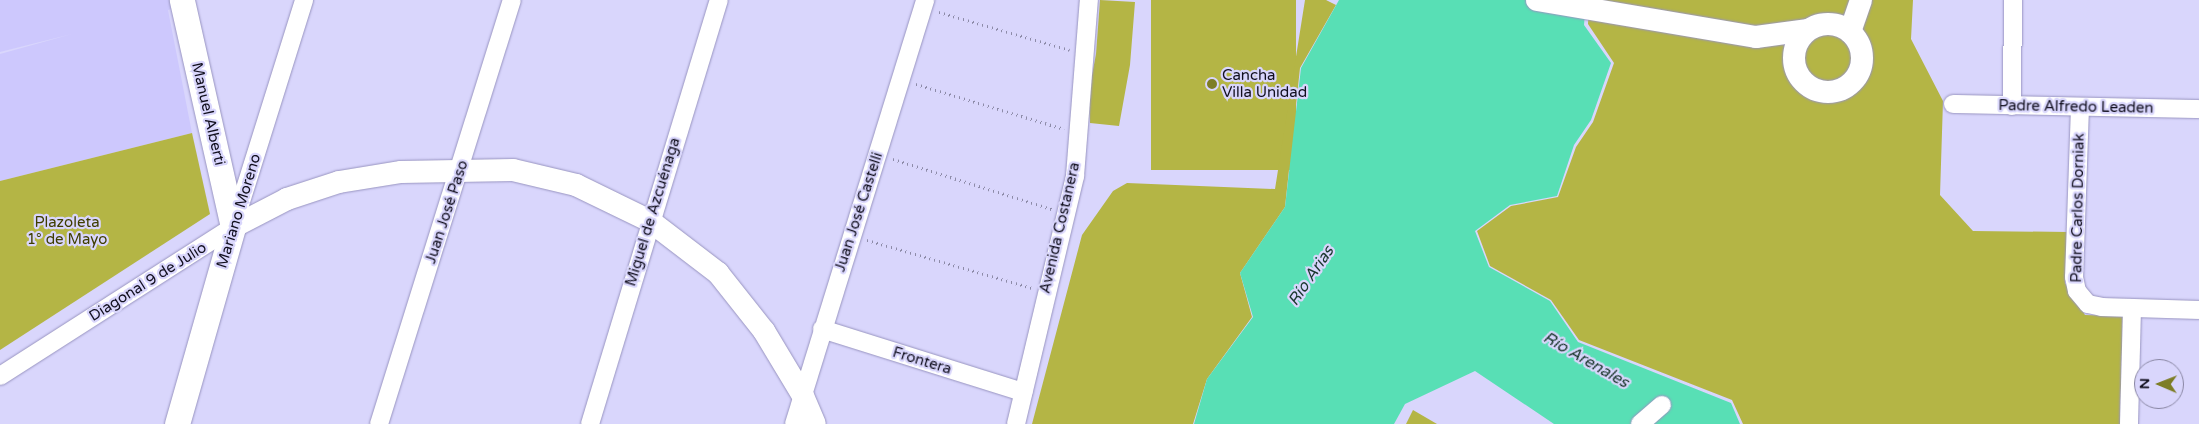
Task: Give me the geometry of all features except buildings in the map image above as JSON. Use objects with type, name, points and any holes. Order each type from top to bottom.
[{"type":"main road","name":"Manuel Alberti","points":[[182,0],[233,227]]},
{"type":"main road","name":"Mariano Moreno","points":[[178,424],[233,227]]},
{"type":"street","name":"Mariano Moreno","points":[[233,227],[304,0]]},
{"type":"street","name":"Juan José Paso","points":[[379,424],[461,169],[512,0]]},
{"type":"street","name":"Miguel de Azcuénaga","points":[[590,424],[650,221],[719,0]]},
{"type":"street","name":"Avenida Costanera","points":[[1016,424],[1075,176],[1089,0]]},
{"type":"street","points":[[1537,0],[1643,20],[1756,37],[1808,30],[1829,23],[1848,0]]},
{"type":"street","points":[[1850,32],[1861,0]]},
{"type":"street","points":[[2012,106],[2014,0]]},
{"type":"street","name":"Juan José Castelli","points":[[794,424],[924,3]]},
{"type":"street","points":[[1756,37],[1779,52],[1803,81],[1819,91],[1839,90],[1848,86],[1860,69],[1862,59],[1857,39],[1850,32],[1829,23]]},
{"type":"street","points":[[1797,72],[1795,49],[1808,30]]},
{"type":"street","name":"Padre Alfredo Leaden","points":[[1953,104],[2199,109]]},
{"type":"street","name":"Padre Carlos Dorniak","points":[[2080,107],[2074,277],[2077,291],[2088,304],[2132,308]]},
{"type":"street","name":"Diagonal 9 de Julio","points":[[0,376],[233,227],[287,199],[339,182],[401,172],[461,169],[513,170],[567,182],[650,221],[696,254],[738,296],[764,331],[803,396],[815,424]]},
{"type":"street","points":[[2129,424],[2132,308],[2199,310]]},
{"type":"street","name":"Frontera","points":[[822,329],[1023,392]]},
{"type":"street","points":[[1640,424],[1662,404]]},
{"type":"path","points":[[924,3],[1012,35],[1086,54]]},
{"type":"path","points":[[900,79],[1079,133]]},
{"type":"path","points":[[877,154],[1066,213]]},
{"type":"path","points":[[851,235],[1046,292]]},
{"type":"shaded area","points":[[0,0],[182,0],[183,6],[168,10],[192,133],[0,181],[0,54],[72,34],[0,52]]},
{"type":"green space","points":[[1100,0],[1135,2],[1130,65],[1119,126],[1090,123],[1089,91],[1096,54]]},
{"type":"green space","name":"Cancha Villa Unidad","points":[[1151,0],[1296,0],[1296,170],[1151,170]]},
{"type":"green space","points":[[1305,0],[1326,0],[1336,5],[1300,68],[1285,207],[1240,273],[1252,317],[1207,379],[1193,424],[1032,424],[1082,235],[1113,191],[1127,183],[1275,189]]},
{"type":"green space","points":[[1589,0],[1913,0],[1911,39],[1943,101],[1940,195],[1973,231],[2068,232],[2065,283],[2085,315],[2123,316],[2120,424],[1743,424],[1732,400],[1579,340],[1551,300],[1490,266],[1477,231],[1511,206],[1558,197],[1576,147],[1593,122],[1614,63],[1588,24]]},
{"type":"green space","name":"Plazoleta 1° de Mayo","points":[[192,133],[210,214],[0,350],[0,181]]},
{"type":"green space","points":[[1413,410],[1437,424],[1406,424]]},
{"type":"water","points":[[1339,0],[1586,0],[1584,25],[1611,63],[1591,120],[1574,145],[1557,196],[1510,205],[1475,231],[1489,267],[1550,301],[1578,342],[1731,403],[1740,424],[1554,424],[1475,371],[1405,404],[1394,424],[1194,424],[1207,379],[1253,317],[1240,273],[1285,207],[1301,68]]},
{"type":"place","name":"Cancha Villa Unidad","points":[[1212,84]]},
{"type":"water label","name":"Río Arias","points":[[1311,276]]},
{"type":"water label","name":"Río Arenales","points":[[1586,360]]}]
